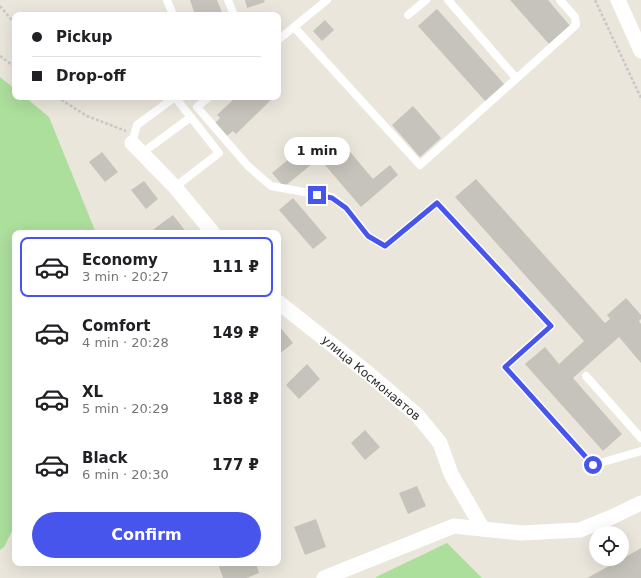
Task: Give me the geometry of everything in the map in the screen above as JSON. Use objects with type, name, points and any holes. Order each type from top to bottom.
[{"type":"street","points":[[618,0],[641,51]]},
{"type":"street","points":[[136,143],[211,230]]},
{"type":"street","name":"улица Космонавтов","points":[[281,304],[369,374],[418,416],[440,442],[451,474],[483,529]]},
{"type":"street","points":[[324,578],[454,526],[521,533],[580,530],[641,503]]},
{"type":"lane","points":[[167,0],[172,12]]},
{"type":"lane","points":[[228,0],[233,12]]},
{"type":"lane","points":[[281,38],[327,0]]},
{"type":"lane","points":[[408,15],[426,0]]},
{"type":"lane","points":[[448,0],[516,78]]},
{"type":"lane","points":[[294,27],[420,165],[576,25],[575,17],[560,0]]},
{"type":"lane","points":[[171,100],[137,125],[136,143],[191,117]]},
{"type":"lane","points":[[175,187],[219,153],[177,100]]},
{"type":"lane","points":[[206,100],[197,107],[248,166],[270,186],[332,198],[346,208],[368,236],[385,246],[437,203],[551,326],[505,367],[593,465],[641,452]]},
{"type":"lane","points":[[586,376],[641,438]]},
{"type":"path","points":[[596,0],[641,98]]},
{"type":"path","points":[[0,6],[12,20]]},
{"type":"path","points":[[0,56],[12,65]]},
{"type":"path","points":[[62,100],[136,143]]},
{"type":"green space","points":[[0,77],[12,87],[12,100],[29,100],[49,117],[95,230],[12,230],[12,531],[4,547],[0,550]]},
{"type":"green space","points":[[447,543],[482,578],[376,578],[376,577]]},
{"type":"building","points":[[190,0],[217,0],[222,12],[194,12]]},
{"type":"building","points":[[245,0],[264,0],[265,2],[247,8]]},
{"type":"building","points":[[510,0],[548,0],[570,26],[549,44]]},
{"type":"building","points":[[437,9],[505,85],[486,102],[418,26]]},
{"type":"building","points":[[325,20],[334,30],[322,41],[313,31]]},
{"type":"building","points":[[233,100],[271,100],[236,134],[233,131],[227,136],[215,123],[220,118],[217,115]]},
{"type":"building","points":[[413,106],[441,138],[420,157],[392,125]]},
{"type":"building","points":[[340,140],[373,179],[390,165],[398,175],[361,207],[319,158]]},
{"type":"building","points":[[307,144],[319,158],[284,187],[272,173]]},
{"type":"building","points":[[102,152],[118,172],[105,182],[89,162]]},
{"type":"building","points":[[476,179],[605,323],[610,319],[607,315],[626,298],[641,315],[641,319],[639,321],[641,324],[641,363],[619,337],[573,378],[622,434],[603,451],[525,364],[545,347],[559,364],[584,341],[455,197]]},
{"type":"building","points":[[144,181],[158,199],[146,209],[131,190]]},
{"type":"building","points":[[293,198],[327,238],[313,249],[279,210]]},
{"type":"building","points":[[173,215],[185,230],[155,230],[154,229]]},
{"type":"building","points":[[281,328],[293,343],[281,353]]},
{"type":"building","points":[[307,364],[320,379],[299,399],[286,385]]},
{"type":"building","points":[[365,430],[380,447],[365,460],[351,443]]},
{"type":"building","points":[[417,486],[426,506],[408,514],[399,493]]},
{"type":"building","points":[[316,519],[326,547],[305,555],[294,527]]},
{"type":"building","points":[[641,548],[641,578],[587,578],[609,566],[629,566],[629,555]]},
{"type":"building","points":[[219,566],[257,566],[259,573],[247,578],[223,578]]},
{"type":"route","points":[[317,195],[332,198],[346,208],[368,236],[385,246],[437,203],[551,326],[505,367],[593,465]]}]
